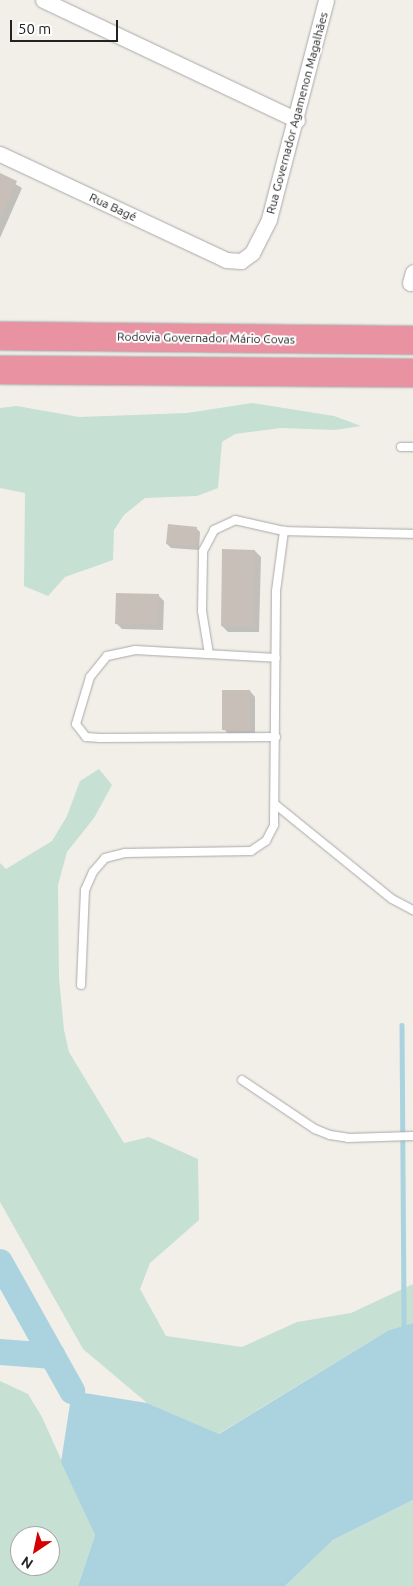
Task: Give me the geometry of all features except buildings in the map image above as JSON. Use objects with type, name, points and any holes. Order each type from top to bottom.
[{"type":"highway","name":"Rodovia Governador Mário Covas","points":[[0,336],[413,340]]},
{"type":"highway","points":[[0,370],[413,373]]},
{"type":"street","points":[[43,0],[297,120]]},
{"type":"street","name":"Rua Governador Agamenon Magalhães","points":[[226,260],[240,261],[252,253],[269,219],[297,120],[326,0]]},
{"type":"street","name":"Rua Bagé","points":[[0,154],[226,260]]},
{"type":"lane","points":[[401,447],[413,447]]},
{"type":"lane","points":[[209,654],[202,610],[203,551],[214,530],[235,520],[284,531],[413,534]]},
{"type":"lane","points":[[81,984],[85,890],[93,872],[105,858],[125,853],[251,851],[266,841],[274,825],[276,805],[277,575],[284,531]]},
{"type":"lane","points":[[276,658],[135,650],[108,656],[90,677],[76,724],[79,731],[86,737],[100,738],[276,737]]},
{"type":"lane","points":[[276,805],[392,898],[413,910]]},
{"type":"lane","points":[[242,1080],[315,1129],[330,1135],[348,1138],[410,1136]]},
{"type":"green space","points":[[252,403],[334,416],[361,426],[335,430],[281,428],[235,434],[222,442],[218,488],[197,496],[145,498],[124,515],[114,530],[113,560],[65,577],[48,596],[24,586],[25,493],[0,488],[0,408],[17,406],[79,417],[187,413]]},
{"type":"green space","points":[[99,769],[112,785],[94,818],[67,852],[58,885],[59,978],[64,1030],[69,1052],[124,1143],[149,1137],[198,1159],[199,1220],[150,1263],[140,1289],[166,1336],[242,1347],[297,1322],[351,1313],[413,1284],[413,1323],[389,1330],[218,1434],[147,1403],[83,1349],[0,1202],[0,863],[6,869],[52,841],[67,816],[80,781]]},
{"type":"green space","points":[[0,1381],[28,1394],[42,1417],[95,1535],[78,1586],[0,1586]]},
{"type":"green space","points":[[413,1500],[413,1586],[285,1586],[333,1540]]},
{"type":"water","points":[[413,1323],[413,1500],[333,1540],[285,1586],[78,1586],[95,1535],[61,1462],[72,1391],[147,1403],[219,1434],[389,1330]]},
{"type":"waterway","points":[[402,1025],[404,1326]]},
{"type":"waterway","points":[[0,1262],[72,1391]]},
{"type":"waterway","points":[[0,1352],[53,1356]]}]
